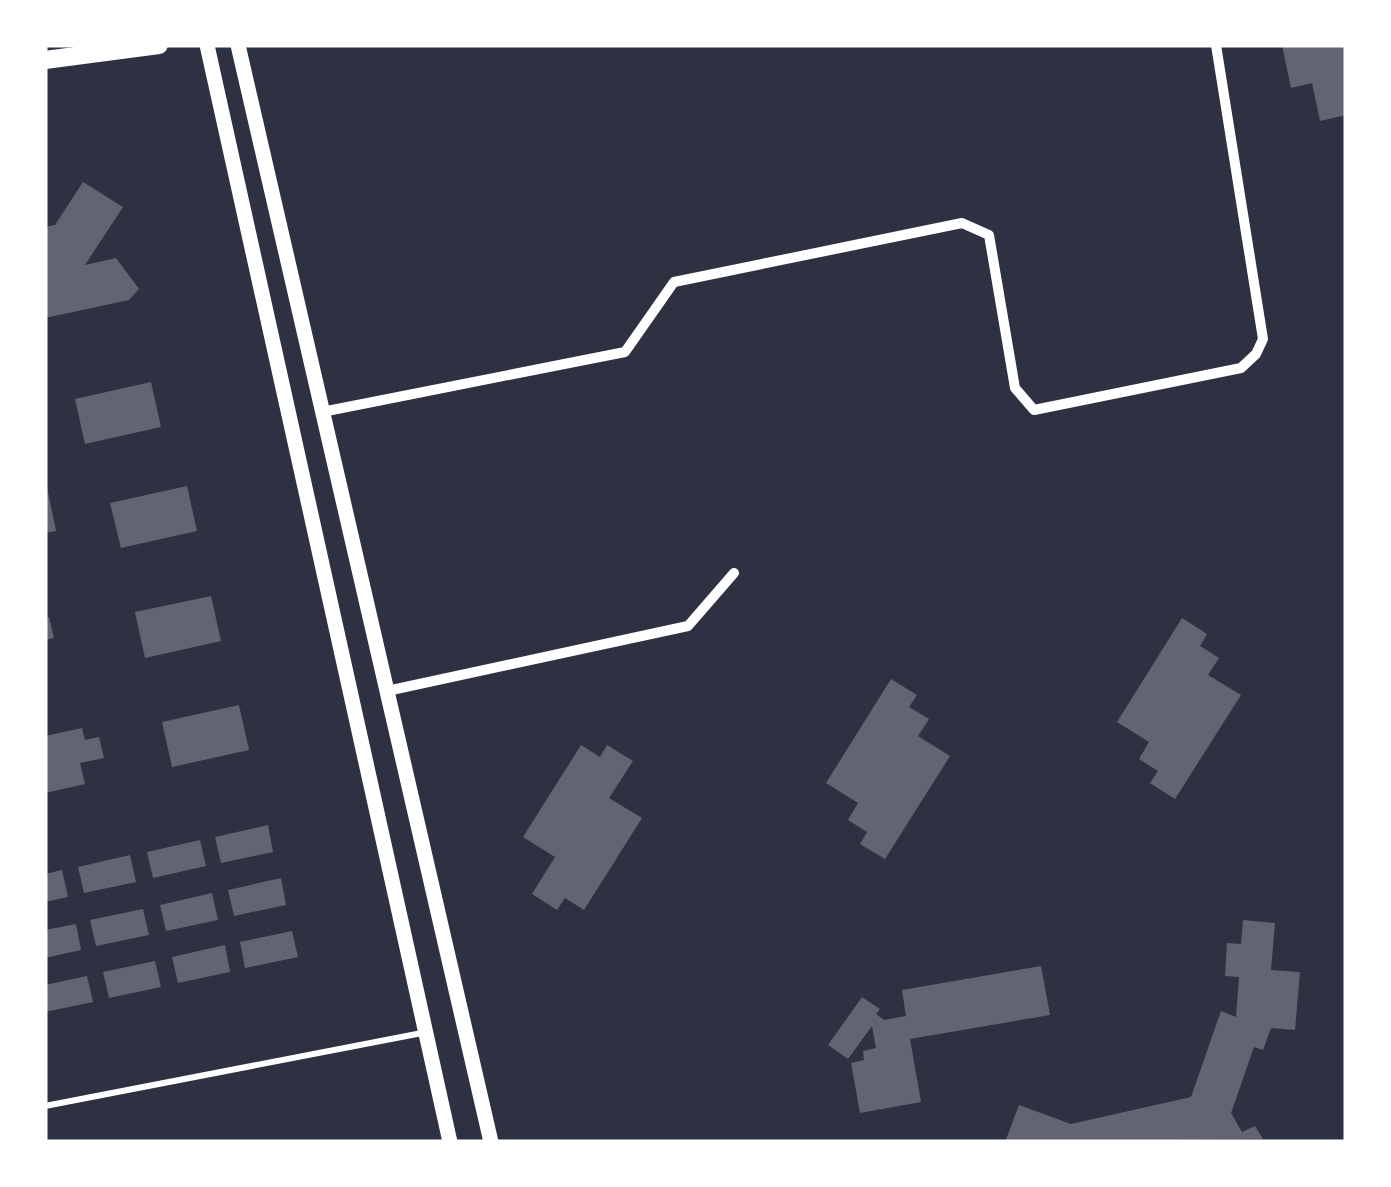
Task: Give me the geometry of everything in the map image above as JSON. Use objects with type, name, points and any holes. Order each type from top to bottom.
[{"type":"main road","points":[[45,60],[160,45]]},
{"type":"street","points":[[207,45],[320,546],[422,1033],[450,1142]]},
{"type":"street","points":[[238,45],[491,1142]]},
{"type":"street","points":[[322,412],[625,352],[674,282],[962,223],[989,235],[1015,388],[1034,410],[1241,368],[1256,354],[1263,339],[1216,45]]},
{"type":"street","points":[[387,691],[688,626],[734,574]]},
{"type":"lane","points":[[45,1106],[422,1033]]},
{"type":"building","points":[[1282,45],[1346,45],[1346,115],[1320,121],[1312,83],[1291,88]]},
{"type":"building","points":[[83,182],[123,207],[85,265],[116,258],[139,289],[129,300],[45,318],[45,227],[55,225]]},
{"type":"building","points":[[151,382],[161,427],[85,444],[75,399]]},
{"type":"building","points":[[187,486],[197,531],[121,548],[110,503]]},
{"type":"building","points":[[45,488],[56,531],[45,533]]},
{"type":"building","points":[[211,596],[221,641],[145,658],[135,612]]},
{"type":"building","points":[[49,617],[54,638],[45,640],[45,618]]},
{"type":"building","points":[[1182,618],[1207,634],[1200,646],[1219,658],[1208,675],[1241,695],[1175,799],[1150,783],[1158,771],[1139,759],[1149,742],[1117,722]]},
{"type":"building","points":[[891,679],[917,695],[909,707],[929,719],[918,736],[950,756],[885,859],[860,844],[867,832],[848,820],[858,803],[826,783]]},
{"type":"building","points":[[239,705],[249,750],[172,767],[162,722]]},
{"type":"building","points":[[82,728],[85,740],[99,737],[104,758],[80,763],[85,784],[45,793],[45,736]]},
{"type":"building","points":[[581,745],[600,757],[607,745],[633,761],[609,798],[642,818],[584,910],[565,898],[557,910],[532,894],[555,857],[523,837]]},
{"type":"building","points":[[268,825],[273,852],[221,863],[215,837]]},
{"type":"building","points":[[200,840],[206,866],[153,878],[147,852]]},
{"type":"building","points":[[130,855],[136,882],[84,893],[78,867]]},
{"type":"building","points":[[62,870],[68,897],[45,902],[45,874]]},
{"type":"building","points":[[281,878],[286,905],[234,916],[228,890]]},
{"type":"building","points":[[212,893],[218,920],[166,931],[160,905]]},
{"type":"building","points":[[143,909],[149,935],[96,946],[90,920]]},
{"type":"building","points":[[1243,920],[1275,923],[1271,970],[1300,972],[1295,1030],[1271,1028],[1263,1050],[1254,1047],[1231,1113],[1242,1132],[1255,1126],[1263,1139],[1005,1142],[1019,1105],[1071,1124],[1191,1097],[1221,1011],[1236,1017],[1239,977],[1225,976],[1227,943],[1241,944]]},
{"type":"building","points":[[76,924],[81,950],[45,958],[45,930]]},
{"type":"building","points":[[292,931],[298,957],[245,968],[240,942]]},
{"type":"building","points":[[225,945],[230,972],[178,983],[172,957]]},
{"type":"building","points":[[155,961],[161,987],[109,998],[103,972]]},
{"type":"building","points":[[1041,966],[1050,1015],[910,1039],[921,1102],[860,1113],[851,1063],[864,1060],[863,1051],[876,1048],[872,1026],[848,1059],[828,1045],[862,997],[880,1009],[876,1014],[884,1020],[906,1016],[902,990]]},
{"type":"building","points":[[87,976],[93,1002],[45,1012],[45,985]]}]
